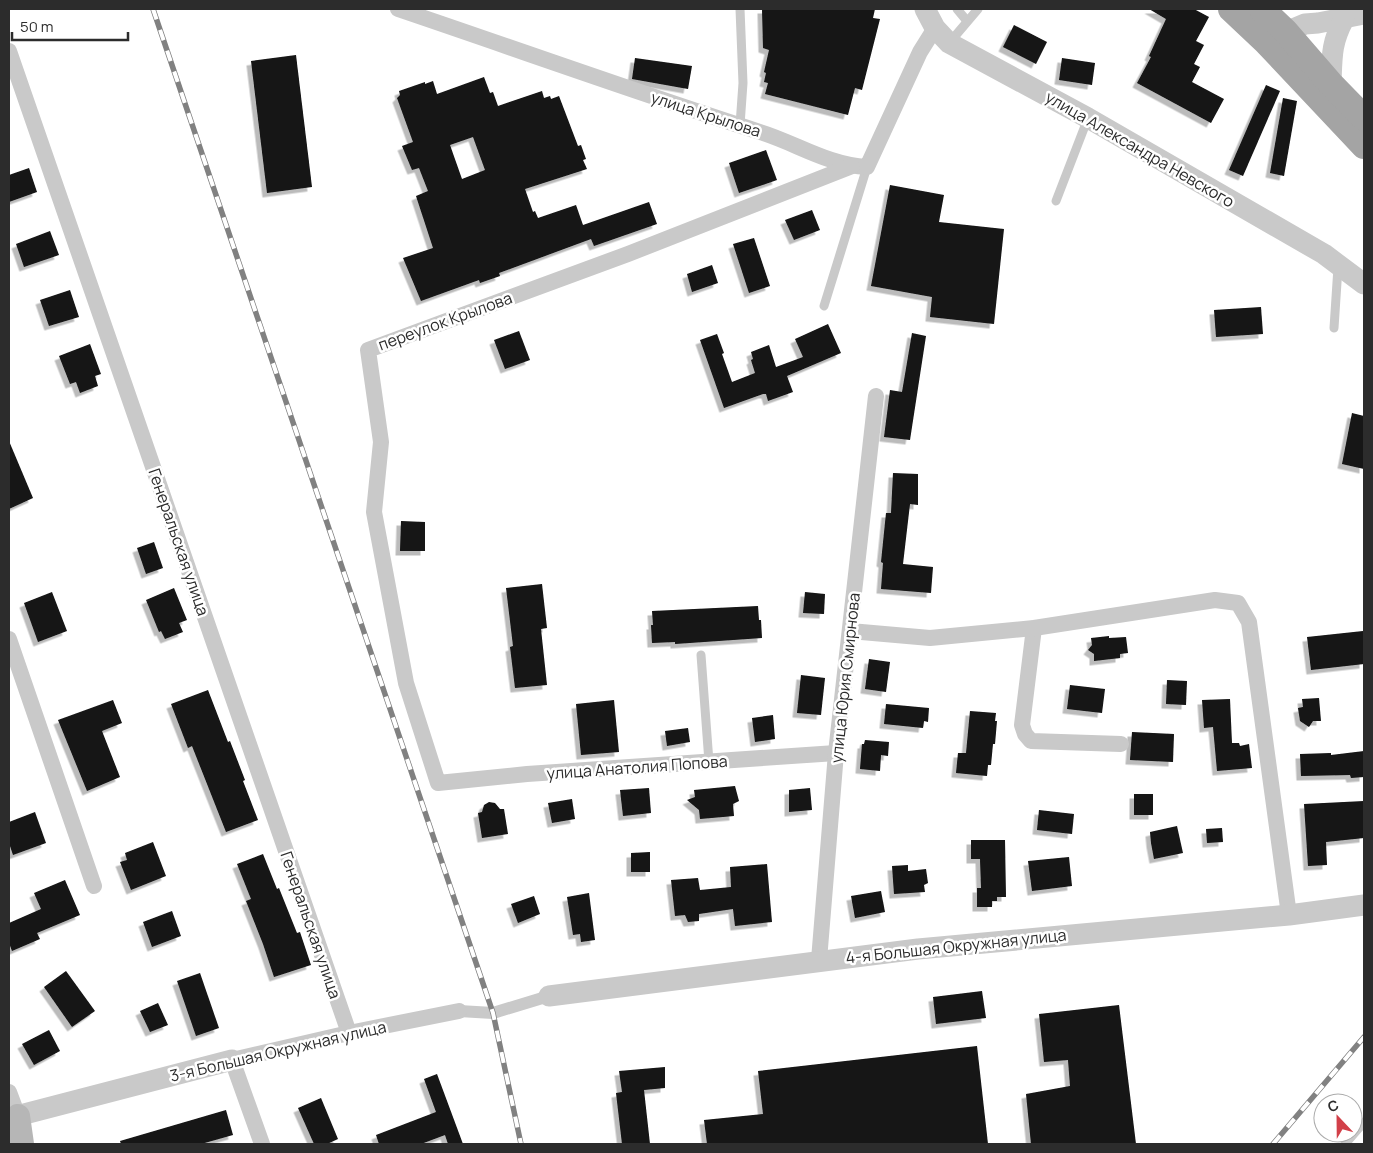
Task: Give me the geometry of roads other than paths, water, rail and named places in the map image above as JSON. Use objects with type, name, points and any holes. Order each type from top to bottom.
[{"type":"main road","points":[[1231,9],[1363,136]]},
{"type":"main road","points":[[1262,9],[1286,32],[1331,84],[1363,136]]},
{"type":"main road","points":[[13,1117],[22,1144]]},
{"type":"street","name":"улица Крылова","points":[[398,9],[770,135],[830,161],[860,167]]},
{"type":"street","points":[[860,167],[884,139],[920,52],[942,35],[924,9]]},
{"type":"street","points":[[1286,32],[1305,24],[1354,16]]},
{"type":"street","points":[[1331,84],[1336,35],[1354,16]]},
{"type":"street","name":"улица Александра Невского","points":[[942,35],[1324,254],[1364,284]]},
{"type":"street","name":"Генеральская улица","points":[[9,51],[349,1033]]},
{"type":"street","name":"переулок Крылова","points":[[438,782],[406,683],[374,512],[381,442],[368,350],[860,167]]},
{"type":"street","name":"улица Юрия Смирнова","points":[[819,960],[836,753],[876,396]]},
{"type":"street","points":[[850,631],[930,638],[1034,628],[1215,600],[1238,603],[1249,622],[1289,915]]},
{"type":"street","points":[[1034,628],[1022,725],[1025,734],[1031,740],[1121,744]]},
{"type":"street","points":[[9,639],[94,886]]},
{"type":"street","name":"улица Анатолия Попова","points":[[438,782],[527,774],[836,753]]},
{"type":"street","name":"4-я Большая Окружная улица","points":[[549,996],[819,960],[918,949],[1289,915],[1364,905]]},
{"type":"street","name":"3-я Большая Окружная улица","points":[[13,1117],[232,1060],[349,1033],[459,1011],[493,1013],[549,996]]},
{"type":"street","points":[[232,1060],[262,1144]]},
{"type":"street","points":[[9,1092],[13,1117]]},
{"type":"lane","points":[[740,9],[743,83],[740,125]]},
{"type":"lane","points":[[957,9],[967,22]]},
{"type":"lane","points":[[942,35],[967,22],[978,9]]},
{"type":"lane","points":[[1056,201],[1088,118]]},
{"type":"lane","points":[[824,306],[860,167]]},
{"type":"lane","points":[[1334,328],[1338,264]]},
{"type":"lane","points":[[701,655],[709,762]]},
{"type":"lane","points":[[1345,1144],[1364,1122]]},
{"type":"railway","points":[[153,9],[493,1013],[521,1144]]},
{"type":"railway","points":[[1273,1144],[1364,1037]]}]
